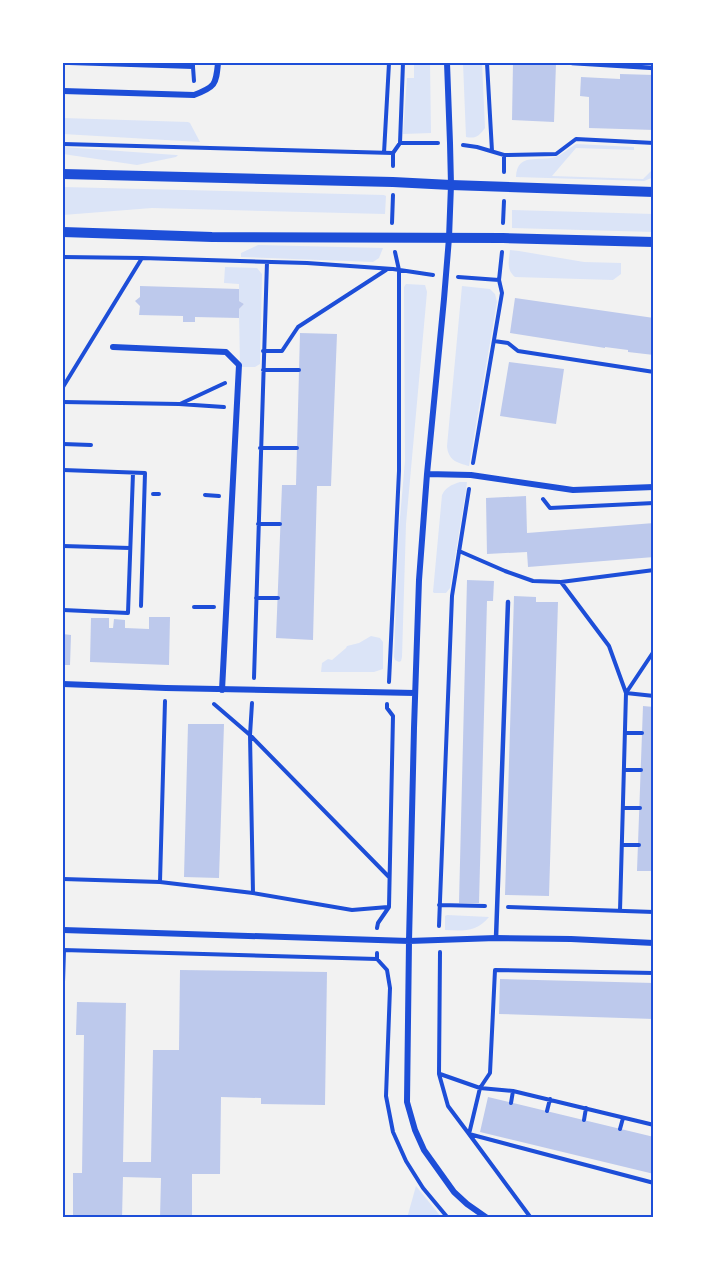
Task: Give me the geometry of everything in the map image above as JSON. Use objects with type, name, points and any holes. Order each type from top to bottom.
[{"type":"street","points":[[63,91],[194,94],[208,90],[216,80],[218,63]]},
{"type":"street","points":[[447,63],[451,185],[443,310],[419,580],[408,941],[407,1102],[415,1130],[424,1150],[454,1191],[467,1204],[487,1218]]},
{"type":"street","points":[[63,174],[393,182],[654,192]]},
{"type":"street","points":[[63,232],[212,237],[503,238],[654,242]]},
{"type":"street","points":[[113,347],[226,352],[239,365],[222,690]]},
{"type":"street","points":[[427,474],[471,475],[573,490],[654,487]]},
{"type":"street","points":[[63,684],[222,690],[415,693]]},
{"type":"street","points":[[63,930],[408,941],[496,938],[654,943]]},
{"type":"lane","points":[[572,63],[654,68]]},
{"type":"lane","points":[[496,938],[508,602]]},
{"type":"path","points":[[69,63],[193,67],[193,63]]},
{"type":"path","points":[[384,153],[389,63]]},
{"type":"path","points":[[389,674],[399,471],[399,270],[392,238],[393,153],[400,143],[403,63]]},
{"type":"path","points":[[487,63],[492,151],[504,155],[556,154],[576,139],[654,143]]},
{"type":"path","points":[[63,144],[393,153]]},
{"type":"path","points":[[504,155],[500,280],[502,293],[452,596],[439,905],[441,1007],[439,1074],[448,1106],[531,1218]]},
{"type":"path","points":[[63,257],[307,263],[399,270]]},
{"type":"path","points":[[63,387],[142,258]]},
{"type":"path","points":[[253,894],[250,735],[267,262]]},
{"type":"path","points":[[264,351],[282,351],[297,327],[387,270]]},
{"type":"path","points":[[494,341],[508,343],[518,351],[654,372]]},
{"type":"path","points":[[263,370],[299,370]]},
{"type":"path","points":[[179,404],[238,376]]},
{"type":"path","points":[[63,402],[262,408]]},
{"type":"path","points":[[63,444],[91,445]]},
{"type":"path","points":[[260,448],[297,448]]},
{"type":"path","points":[[63,470],[145,473],[141,606]]},
{"type":"path","points":[[63,610],[128,613],[133,473]]},
{"type":"path","points":[[153,494],[159,494]]},
{"type":"path","points":[[205,495],[216,496]]},
{"type":"path","points":[[258,524],[280,524]]},
{"type":"path","points":[[63,546],[130,548]]},
{"type":"path","points":[[459,551],[505,571],[533,580],[561,582],[654,570]]},
{"type":"path","points":[[561,582],[609,646],[626,693],[620,911]]},
{"type":"path","points":[[256,598],[278,598]]},
{"type":"path","points":[[194,607],[211,607]]},
{"type":"path","points":[[626,693],[654,651]]},
{"type":"path","points":[[160,882],[166,688]]},
{"type":"path","points":[[626,693],[654,696]]},
{"type":"path","points":[[165,702],[175,703]]},
{"type":"path","points":[[205,703],[215,704],[250,735],[389,877]]},
{"type":"path","points":[[625,733],[642,733]]},
{"type":"path","points":[[624,770],[641,770]]},
{"type":"path","points":[[623,808],[640,808]]},
{"type":"path","points":[[622,845],[639,845]]},
{"type":"path","points":[[63,879],[160,882],[352,910],[389,907]]},
{"type":"path","points":[[439,905],[654,912]]},
{"type":"path","points":[[63,982],[63,950],[377,959]]},
{"type":"path","points":[[469,1134],[480,1088],[490,1073],[495,970],[654,973]]},
{"type":"path","points":[[439,1074],[480,1088],[513,1091],[654,1125]]},
{"type":"path","points":[[511,1103],[513,1091]]},
{"type":"path","points":[[547,1111],[550,1099]]},
{"type":"path","points":[[584,1120],[586,1108]]},
{"type":"path","points":[[620,1129],[623,1118]]},
{"type":"path","points":[[469,1134],[654,1183]]},
{"type":"shaded area","points":[[414,63],[430,63],[431,133],[403,134],[407,78],[414,78]]},
{"type":"shaded area","points":[[463,63],[482,63],[485,128],[479,135],[472,138],[466,137]]},
{"type":"shaded area","points":[[63,118],[188,122],[200,142],[63,134]]},
{"type":"shaded area","points":[[576,144],[634,147],[634,150],[576,148],[552,176],[643,179],[654,168],[654,177],[644,181],[516,177],[517,169],[525,161],[555,157]]},
{"type":"shaded area","points":[[63,147],[178,155],[137,165],[63,154]]},
{"type":"shaded area","points":[[63,187],[384,195],[386,196],[385,214],[152,208],[63,215]]},
{"type":"shaded area","points":[[512,210],[654,214],[654,232],[512,228]]},
{"type":"shaded area","points":[[258,245],[383,248],[379,258],[373,262],[241,257],[241,253]]},
{"type":"shaded area","points":[[510,250],[584,262],[621,263],[621,274],[613,280],[515,277],[509,268]]},
{"type":"shaded area","points":[[225,267],[257,268],[262,274],[260,364],[255,367],[240,367],[239,309],[244,304],[239,301],[239,284],[224,283]]},
{"type":"shaded area","points":[[406,284],[425,285],[427,292],[406,524],[402,657],[399,662],[394,657],[399,529],[405,461],[404,287]]},
{"type":"shaded area","points":[[462,286],[490,289],[495,294],[497,302],[469,466],[454,460],[449,455],[447,446]]},
{"type":"shaded area","points":[[460,482],[467,482],[450,588],[446,593],[434,593],[442,495],[449,487]]},
{"type":"shaded area","points":[[371,636],[380,638],[383,642],[383,669],[374,672],[321,672],[322,663],[328,659],[332,660],[347,646],[359,643]]},
{"type":"shaded area","points":[[445,916],[489,917],[475,928],[445,930]]},
{"type":"shaded area","points":[[416,1186],[442,1218],[407,1218]]},
{"type":"building","points":[[513,63],[556,63],[554,122],[512,120]]},
{"type":"building","points":[[620,74],[654,75],[654,130],[589,128],[589,97],[580,96],[581,77],[620,79]]},
{"type":"building","points":[[140,286],[239,289],[239,301],[244,304],[239,309],[239,318],[195,317],[195,322],[183,322],[183,316],[139,315],[140,306],[135,301],[140,297]]},
{"type":"building","points":[[515,298],[654,318],[654,355],[510,333]]},
{"type":"building","points":[[300,333],[337,334],[331,486],[317,486],[313,640],[276,638],[282,485],[296,485]]},
{"type":"building","points":[[509,362],[564,369],[556,424],[500,416]]},
{"type":"building","points":[[526,496],[527,533],[654,523],[654,557],[528,567],[527,552],[487,554],[486,498]]},
{"type":"building","points":[[467,580],[494,581],[493,601],[487,601],[479,903],[459,903]]},
{"type":"building","points":[[514,596],[536,597],[536,602],[558,602],[549,896],[505,895]]},
{"type":"building","points":[[149,617],[170,617],[169,665],[90,662],[91,618],[109,618],[109,628],[113,628],[114,619],[125,620],[125,628],[149,629]]},
{"type":"building","points":[[63,634],[71,635],[70,665],[63,665]]},
{"type":"building","points":[[643,706],[654,707],[654,871],[637,871]]},
{"type":"building","points":[[188,724],[224,724],[219,878],[184,877]]},
{"type":"building","points":[[180,970],[327,972],[325,1105],[261,1104],[261,1098],[221,1097],[220,1174],[192,1174],[192,1218],[160,1218],[161,1178],[123,1177],[122,1218],[73,1218],[73,1173],[82,1173],[84,1035],[76,1035],[77,1002],[126,1003],[123,1162],[151,1162],[153,1050],[179,1050]]},
{"type":"building","points":[[500,979],[654,983],[654,1019],[499,1014]]},
{"type":"building","points":[[488,1097],[654,1137],[654,1174],[480,1132]]}]
